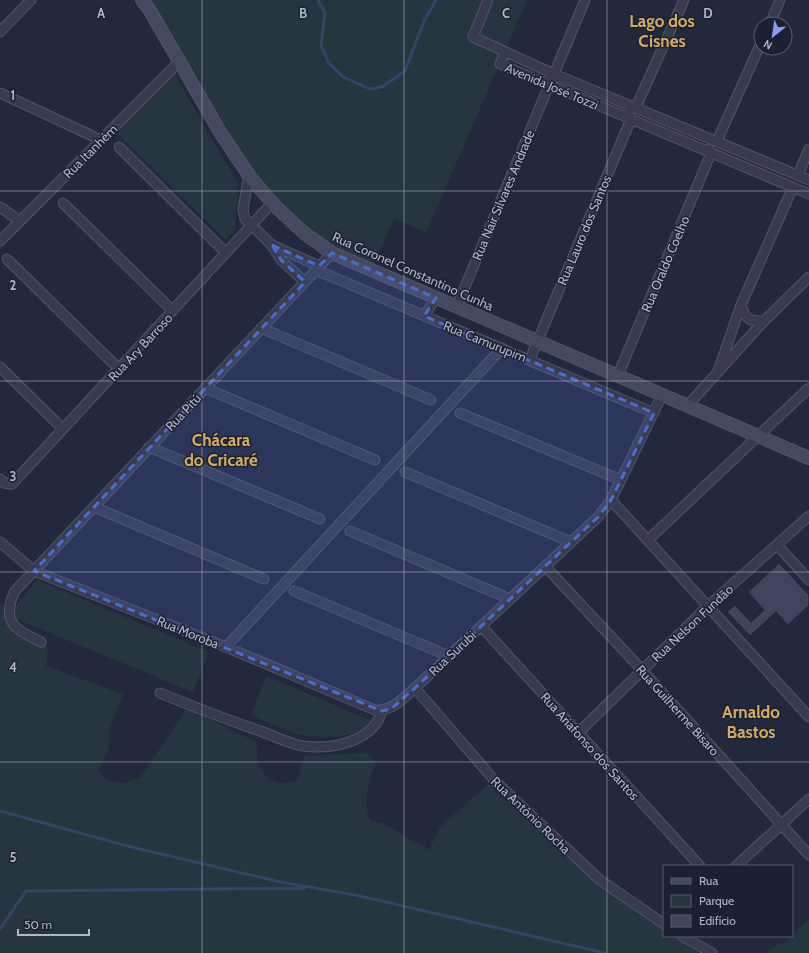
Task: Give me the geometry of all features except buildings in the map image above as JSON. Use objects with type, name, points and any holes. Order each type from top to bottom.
[{"type":"street","points":[[0,32],[31,0]]},
{"type":"street","name":"Rua Coronel Constantino Cunha","points":[[142,0],[180,61],[220,132],[249,175],[272,203],[304,233],[332,253],[809,458]]},
{"type":"street","points":[[488,0],[473,37],[505,52]]},
{"type":"street","name":"Rua Nair Silvares Andrade","points":[[457,306],[549,85],[554,83],[557,79],[554,74],[585,0]]},
{"type":"street","name":"Rua Lauro dos Santos","points":[[530,360],[631,119],[637,117],[639,112],[636,106],[684,0]]},
{"type":"street","points":[[773,16],[780,0]]},
{"type":"street","name":"Avenida José Tozzi","points":[[809,180],[636,106],[554,74],[505,52],[500,64],[809,194]]},
{"type":"street","name":"Rua Oraldo Coelho","points":[[618,375],[711,153],[718,152],[720,146],[717,141],[755,56]]},
{"type":"street","name":"Rua Itanhém","points":[[0,241],[180,61]]},
{"type":"street","points":[[0,93],[101,140]]},
{"type":"street","points":[[119,147],[226,253]]},
{"type":"street","points":[[718,371],[741,305],[792,187],[799,185],[802,180],[798,175],[809,149]]},
{"type":"street","points":[[249,175],[243,209],[245,219],[272,245],[280,260],[305,282]]},
{"type":"street","points":[[63,203],[173,311]]},
{"type":"street","name":"Rua Ary Barroso","points":[[2,481],[12,484],[272,203]]},
{"type":"street","points":[[0,207],[20,221]]},
{"type":"street","name":"Rua Camurupim","points":[[272,245],[317,268],[424,316],[654,413]]},
{"type":"street","name":"Rua Pitú","points":[[41,642],[16,630],[11,624],[8,614],[8,607],[15,591],[332,253]]},
{"type":"street","points":[[7,259],[119,369]]},
{"type":"street","points":[[688,405],[764,321],[809,277]]},
{"type":"street","points":[[424,316],[436,298]]},
{"type":"street","points":[[741,305],[745,316],[752,321],[764,321]]},
{"type":"street","points":[[261,328],[431,400]]},
{"type":"street","points":[[226,647],[502,348]]},
{"type":"street","points":[[0,367],[63,429]]},
{"type":"street","points":[[205,388],[375,460]]},
{"type":"street","points":[[648,540],[809,388]]},
{"type":"street","name":"Rua Surubi","points":[[382,711],[391,709],[415,688],[598,517],[611,500],[662,395]]},
{"type":"street","points":[[460,412],[621,480]]},
{"type":"street","points":[[150,447],[320,519]]},
{"type":"street","points":[[405,472],[571,542]]},
{"type":"street","points":[[611,500],[809,716]]},
{"type":"street","points":[[94,507],[264,578]]},
{"type":"street","name":"Rua Nelson Fundão","points":[[578,733],[708,606],[809,516]]},
{"type":"street","points":[[350,532],[510,599]]},
{"type":"street","name":"Rua Moroba","points":[[0,542],[34,571],[226,647],[375,710],[382,711]]},
{"type":"street","points":[[777,545],[809,580]]},
{"type":"street","name":"Rua Guilherme Bisaro","points":[[545,566],[642,670],[809,855]]},
{"type":"street","points":[[294,591],[449,656]]},
{"type":"street","name":"Rua Ariafonso dos Santos","points":[[481,626],[699,865]]},
{"type":"street","name":"Rua Antônio Rocha","points":[[415,688],[495,781],[594,875],[663,923]]},
{"type":"street","points":[[160,693],[294,743],[317,747],[333,746],[364,735],[376,726],[382,711]]},
{"type":"street","points":[[737,865],[809,799]]},
{"type":"street","points":[[684,937],[712,953]]},
{"type":"highlighted area","points":[[272,245],[319,266],[332,253],[436,298],[424,316],[654,413],[611,500],[598,517],[415,688],[391,709],[382,711],[34,571],[305,282],[281,260]]},
{"type":"green space","points":[[148,0],[527,0],[426,233],[394,218],[372,270],[325,245],[286,211],[250,169],[157,11]]},
{"type":"green space","points":[[175,75],[238,184],[235,230],[225,240],[117,133]]},
{"type":"green space","points":[[37,580],[209,652],[193,692],[16,619],[13,609]]},
{"type":"green space","points":[[0,603],[6,606],[9,623],[30,638],[48,647],[46,666],[123,694],[110,728],[109,748],[98,771],[107,780],[122,783],[140,778],[187,708],[256,742],[259,762],[264,773],[268,778],[282,783],[298,780],[304,756],[367,753],[376,762],[366,799],[368,814],[371,821],[382,823],[429,850],[440,827],[488,784],[589,876],[663,930],[663,937],[674,937],[699,953],[0,953]]},
{"type":"green space","points":[[266,676],[372,721],[367,727],[359,731],[340,736],[319,737],[289,732],[251,715]]},
{"type":"green space","points":[[809,919],[809,953],[767,953],[781,942],[783,944],[790,937],[793,937],[793,934]]},
{"type":"waterway","points":[[318,0],[325,13],[321,46],[329,63],[343,77],[370,89],[382,87],[405,71],[424,21],[436,0]]},
{"type":"waterway","points":[[0,811],[131,847],[281,882],[360,896],[605,953]]},
{"type":"waterway","points":[[0,929],[26,891],[305,888]]},
{"type":"district","name":"Lago dos Cisnes","points":[[662,31]]},
{"type":"district","name":"Chácara do Cricaré","points":[[221,450]]},
{"type":"district","name":"Arnaldo Bastos","points":[[751,722]]}]
